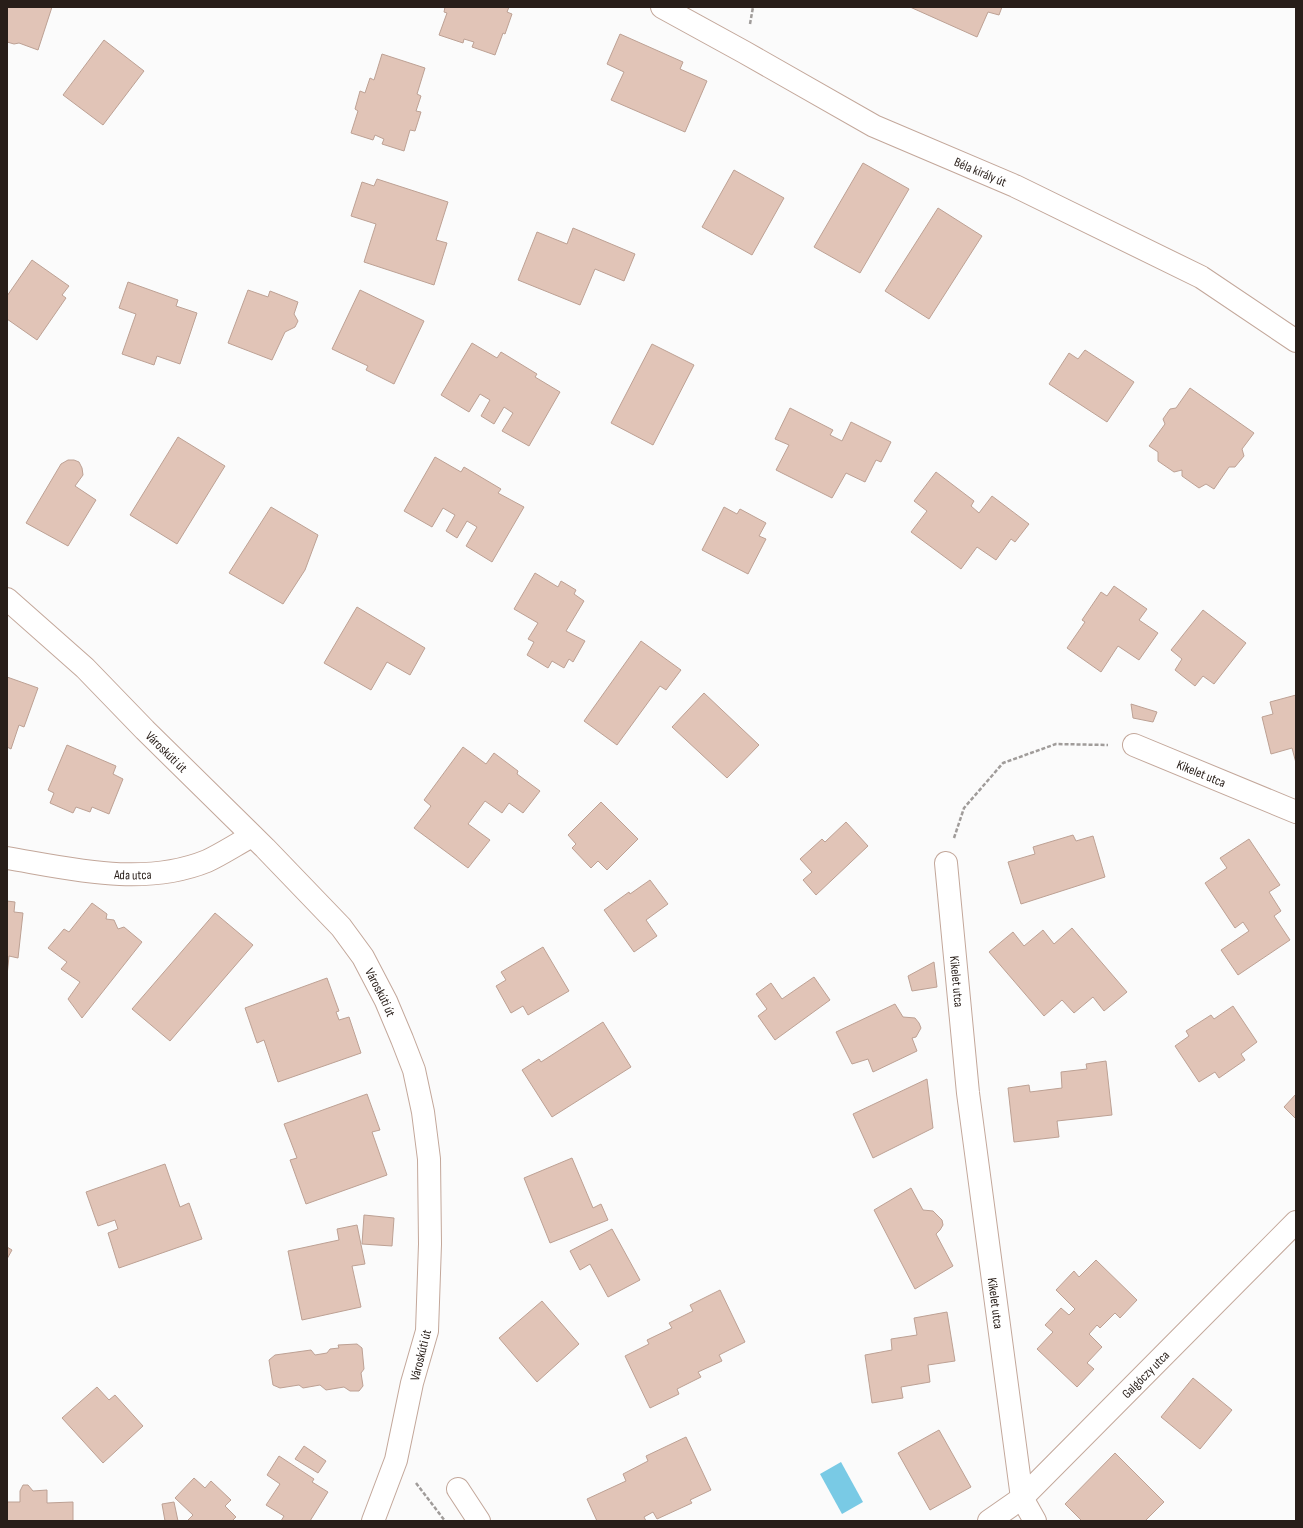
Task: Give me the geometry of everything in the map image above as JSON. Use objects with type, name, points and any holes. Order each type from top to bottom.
[{"type":"street","name":"Béla király út","points":[[662,7],[874,126],[1015,186],[1201,277],[1296,341]]},
{"type":"street","name":"Városkúti út","points":[[7,599],[85,668],[341,927],[363,957],[386,1001],[414,1070],[422,1112],[429,1166],[430,1244],[427,1331],[412,1383],[396,1460],[373,1521]]},
{"type":"street","name":"Kikelet utca","points":[[1134,745],[1296,812]]},
{"type":"street","name":"Ada utca","points":[[7,858],[113,874],[157,873],[177,870],[207,861],[252,836]]},
{"type":"street","name":"Kikelet utca","points":[[946,863],[968,1093],[1022,1498],[1035,1521]]},
{"type":"street","name":"Galgóczy utca","points":[[989,1521],[1022,1498],[1296,1222]]},
{"type":"street","points":[[458,1489],[479,1521]]},
{"type":"path","points":[[946,863],[964,808],[1003,763],[1056,744],[1134,745]]},
{"type":"path","points":[[418,1486],[445,1521]]},
{"type":"water","points":[[841,1462],[863,1502],[842,1514],[820,1474]]},
{"type":"building","points":[[7,7],[52,7],[38,50],[19,43],[14,44],[7,42]]},
{"type":"building","points":[[445,7],[509,7],[507,12],[512,14],[495,55],[472,47],[474,42],[464,39],[463,43],[439,35],[447,13],[444,12]]},
{"type":"building","points":[[910,7],[1002,7],[999,15],[988,12],[977,37]]},
{"type":"building","points":[[620,34],[683,62],[680,69],[707,81],[685,132],[611,100],[624,72],[607,64]]},
{"type":"building","points":[[104,40],[144,71],[103,125],[63,95]]},
{"type":"building","points":[[382,54],[425,68],[417,94],[421,96],[416,111],[421,112],[415,131],[410,130],[404,151],[382,144],[384,139],[375,135],[373,140],[351,133],[358,111],[355,109],[360,91],[365,93],[370,78],[374,80]]},
{"type":"building","points":[[863,163],[909,189],[860,273],[814,247]]},
{"type":"building","points":[[734,170],[784,198],[752,255],[702,227]]},
{"type":"building","points":[[377,179],[448,202],[436,240],[447,243],[434,285],[364,262],[376,224],[351,216],[362,182],[374,186]]},
{"type":"building","points":[[938,208],[982,236],[929,319],[885,291]]},
{"type":"building","points":[[573,228],[635,254],[624,281],[595,269],[580,305],[518,280],[537,232],[567,244]]},
{"type":"building","points":[[32,260],[69,286],[62,295],[66,298],[37,340],[7,319],[7,296]]},
{"type":"building","points":[[128,282],[178,300],[176,306],[197,313],[180,364],[157,356],[154,365],[122,354],[136,314],[119,308]]},
{"type":"building","points":[[248,290],[268,297],[270,291],[298,302],[294,314],[298,321],[295,327],[285,332],[272,360],[228,343]]},
{"type":"building","points":[[360,290],[424,321],[394,384],[366,370],[368,366],[332,349]]},
{"type":"building","points":[[472,343],[497,358],[501,352],[537,374],[535,377],[560,392],[529,446],[502,431],[513,413],[504,407],[494,424],[481,416],[490,400],[480,394],[469,412],[441,395]]},
{"type":"building","points":[[652,344],[694,365],[653,445],[611,423]]},
{"type":"building","points":[[1085,350],[1134,382],[1107,422],[1049,384],[1069,353],[1078,359]]},
{"type":"building","points":[[1190,388],[1254,433],[1242,449],[1244,456],[1235,467],[1229,467],[1214,489],[1206,484],[1199,488],[1182,476],[1182,470],[1174,472],[1158,461],[1158,452],[1149,446],[1165,424],[1163,419],[1170,409],[1176,408]]},
{"type":"building","points":[[790,408],[833,430],[830,435],[842,441],[851,422],[891,442],[881,462],[876,460],[865,482],[846,473],[832,498],[776,470],[789,445],[775,439]]},
{"type":"building","points":[[178,437],[225,466],[177,544],[130,515]]},
{"type":"building","points":[[435,457],[461,472],[464,467],[501,489],[498,493],[524,507],[492,562],[466,546],[477,527],[467,521],[457,538],[446,531],[455,515],[443,508],[432,527],[404,511]]},
{"type":"building","points":[[68,460],[79,462],[82,468],[83,475],[75,486],[96,500],[68,546],[26,523],[61,464]]},
{"type":"building","points":[[936,472],[974,501],[971,506],[979,513],[992,496],[1029,524],[1015,542],[1011,539],[996,560],[977,547],[961,569],[911,532],[927,511],[914,501]]},
{"type":"building","points":[[271,507],[318,535],[305,570],[283,604],[229,573]]},
{"type":"building","points":[[724,507],[737,514],[740,509],[766,523],[759,536],[766,539],[748,574],[702,550]]},
{"type":"building","points":[[535,573],[558,587],[561,581],[576,590],[574,594],[584,601],[566,631],[585,641],[573,662],[569,659],[564,668],[552,661],[548,668],[527,655],[534,642],[528,639],[538,623],[514,609]]},
{"type":"building","points":[[1114,586],[1147,609],[1139,620],[1158,633],[1139,660],[1118,646],[1101,672],[1067,648],[1085,622],[1082,620],[1101,592],[1107,596]]},
{"type":"building","points":[[357,607],[425,648],[410,675],[387,662],[371,690],[324,663]]},
{"type":"building","points":[[1203,610],[1246,643],[1214,684],[1203,676],[1195,686],[1175,670],[1182,659],[1171,650]]},
{"type":"building","points":[[641,641],[681,670],[666,690],[660,686],[617,745],[584,721]]},
{"type":"building","points":[[7,677],[38,688],[24,727],[19,725],[11,749],[7,747]]},
{"type":"building","points":[[704,693],[759,745],[727,778],[672,727]]},
{"type":"building","points":[[1296,695],[1296,763],[1292,748],[1271,754],[1262,717],[1273,714],[1270,702]]},
{"type":"building","points":[[1131,704],[1157,712],[1153,722],[1133,718]]},
{"type":"building","points":[[67,745],[116,766],[113,774],[123,779],[109,814],[92,807],[90,812],[76,807],[73,813],[50,803],[54,793],[48,790]]},
{"type":"building","points":[[463,747],[486,764],[494,753],[518,771],[517,774],[540,791],[523,813],[509,803],[502,813],[485,801],[468,824],[490,840],[468,868],[414,828],[431,806],[424,800]]},
{"type":"building","points":[[601,802],[638,839],[607,870],[598,861],[591,868],[572,848],[576,844],[568,835]]},
{"type":"building","points":[[846,822],[868,846],[816,895],[803,880],[812,872],[800,859],[822,839],[825,842]]},
{"type":"building","points":[[1073,835],[1076,841],[1093,836],[1105,877],[1021,904],[1008,862],[1035,854],[1033,847]]},
{"type":"building","points":[[1249,839],[1280,885],[1269,892],[1281,911],[1274,916],[1290,940],[1238,975],[1221,950],[1249,931],[1243,922],[1235,928],[1205,883],[1227,868],[1220,858]]},
{"type":"building","points":[[650,880],[668,904],[646,920],[657,936],[634,952],[604,910],[629,892],[630,894]]},
{"type":"building","points":[[7,901],[15,902],[14,912],[23,913],[18,958],[9,956],[7,976]]},
{"type":"building","points":[[92,903],[107,914],[106,919],[114,920],[118,929],[124,927],[142,942],[82,1018],[68,999],[80,982],[61,969],[67,962],[48,948],[64,929],[69,932]]},
{"type":"building","points":[[215,913],[253,945],[170,1041],[132,1009]]},
{"type":"building","points":[[1072,928],[1127,992],[1104,1011],[1093,997],[1074,1013],[1062,1000],[1044,1016],[989,952],[1013,932],[1024,946],[1043,930],[1054,944]]},
{"type":"building","points":[[543,947],[569,991],[528,1015],[523,1006],[511,1013],[496,986],[506,980],[501,972]]},
{"type":"building","points":[[934,962],[937,987],[912,991],[908,976]]},
{"type":"building","points":[[814,977],[830,1000],[775,1040],[758,1016],[767,1009],[756,994],[771,983],[782,999]]},
{"type":"building","points":[[327,978],[339,1011],[336,1012],[339,1020],[349,1017],[361,1053],[278,1082],[264,1040],[257,1043],[245,1008]]},
{"type":"building","points":[[895,1004],[903,1017],[915,1018],[919,1023],[921,1028],[916,1037],[912,1038],[917,1051],[873,1072],[868,1059],[852,1064],[836,1032]]},
{"type":"building","points":[[1233,1006],[1257,1042],[1241,1054],[1245,1060],[1219,1078],[1215,1072],[1199,1082],[1175,1046],[1189,1036],[1186,1031],[1211,1015],[1214,1019]]},
{"type":"building","points":[[603,1022],[631,1067],[552,1117],[522,1070],[539,1059],[541,1062]]},
{"type":"building","points":[[1106,1061],[1112,1115],[1057,1121],[1059,1137],[1014,1142],[1008,1088],[1029,1085],[1030,1092],[1062,1088],[1061,1072],[1087,1069],[1086,1064]]},
{"type":"building","points":[[927,1079],[933,1128],[873,1158],[853,1114]]},
{"type":"building","points":[[367,1094],[380,1130],[372,1132],[387,1175],[306,1204],[290,1160],[297,1158],[284,1124]]},
{"type":"building","points":[[1296,1094],[1296,1119],[1284,1107]]},
{"type":"building","points":[[572,1158],[593,1208],[601,1204],[608,1220],[550,1243],[524,1178]]},
{"type":"building","points":[[165,1164],[180,1207],[189,1203],[202,1239],[119,1268],[108,1233],[118,1229],[115,1220],[98,1226],[86,1192]]},
{"type":"building","points":[[911,1188],[923,1210],[933,1211],[942,1220],[943,1225],[936,1234],[953,1266],[915,1289],[874,1210]]},
{"type":"building","points":[[364,1215],[394,1218],[392,1246],[362,1244]]},
{"type":"building","points":[[357,1225],[365,1264],[352,1266],[361,1307],[302,1320],[288,1251],[339,1240],[337,1229]]},
{"type":"building","points":[[612,1229],[640,1280],[608,1297],[590,1264],[580,1270],[570,1251]]},
{"type":"building","points":[[7,1247],[12,1250],[7,1259]]},
{"type":"building","points":[[1096,1260],[1137,1300],[1120,1318],[1115,1313],[1100,1328],[1097,1325],[1089,1334],[1102,1347],[1087,1363],[1094,1369],[1077,1387],[1037,1349],[1053,1332],[1045,1325],[1061,1308],[1069,1315],[1075,1309],[1056,1290],[1074,1271],[1079,1277]]},
{"type":"building","points":[[720,1290],[745,1342],[719,1355],[722,1361],[698,1372],[701,1377],[677,1389],[679,1394],[650,1408],[625,1356],[649,1344],[647,1340],[672,1328],[669,1323],[693,1311],[690,1305]]},
{"type":"building","points":[[542,1301],[579,1344],[537,1382],[499,1338]]},
{"type":"building","points":[[947,1312],[955,1361],[928,1365],[930,1382],[901,1387],[903,1398],[872,1403],[865,1355],[892,1350],[891,1339],[917,1335],[914,1318]]},
{"type":"building","points":[[357,1344],[362,1348],[364,1369],[361,1373],[363,1386],[359,1391],[350,1391],[344,1387],[326,1390],[320,1385],[303,1388],[299,1385],[280,1388],[273,1385],[269,1360],[275,1355],[311,1350],[315,1355],[327,1353],[330,1349],[339,1348],[338,1345]]},
{"type":"building","points":[[1193,1378],[1232,1410],[1200,1449],[1161,1417]]},
{"type":"building","points":[[97,1387],[109,1400],[115,1395],[143,1426],[103,1463],[62,1418]]},
{"type":"building","points":[[939,1430],[971,1487],[930,1510],[898,1453]]},
{"type":"building","points":[[686,1437],[711,1490],[690,1500],[692,1503],[657,1519],[653,1512],[644,1517],[646,1521],[597,1521],[587,1499],[626,1481],[623,1474],[648,1461],[646,1456]]},
{"type":"building","points":[[304,1446],[326,1461],[318,1473],[295,1459]]},
{"type":"building","points":[[1115,1453],[1164,1502],[1145,1521],[1082,1521],[1065,1504]]},
{"type":"building","points":[[279,1456],[314,1479],[312,1482],[328,1492],[310,1521],[281,1521],[284,1516],[266,1505],[280,1484],[267,1475]]},
{"type":"building","points":[[194,1478],[205,1488],[211,1481],[231,1500],[225,1506],[236,1517],[232,1521],[187,1521],[193,1515],[175,1498]]},
{"type":"building","points":[[23,1485],[28,1485],[33,1491],[47,1490],[47,1503],[73,1502],[73,1521],[7,1521],[7,1502],[20,1502],[20,1491]]},
{"type":"building","points":[[174,1502],[178,1521],[165,1521],[162,1504]]}]
